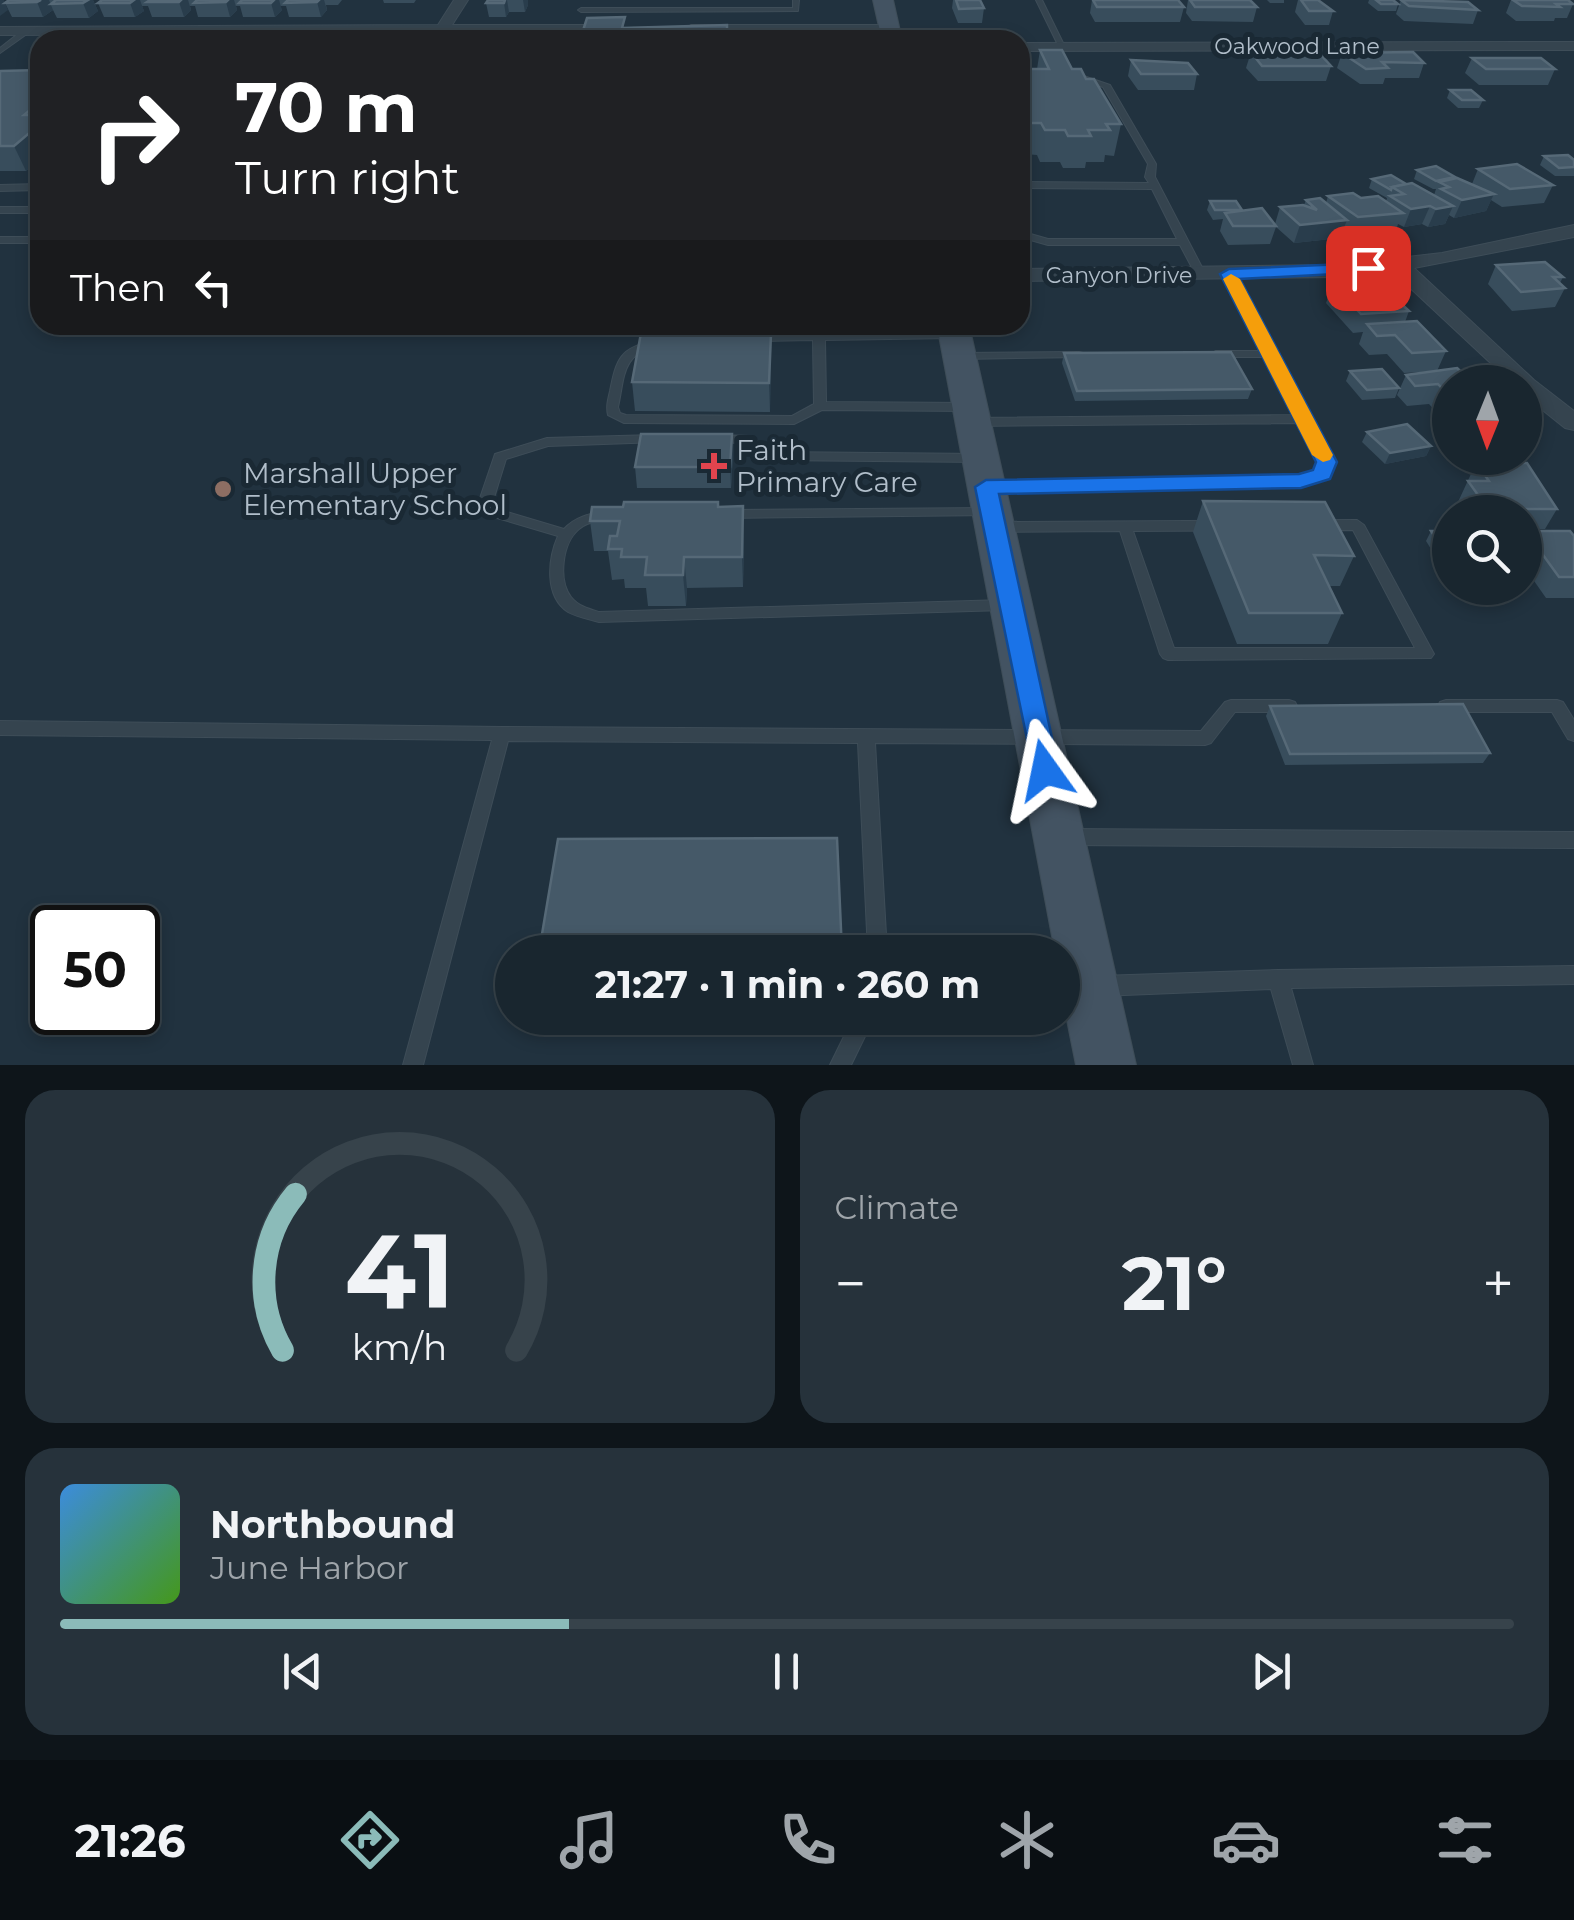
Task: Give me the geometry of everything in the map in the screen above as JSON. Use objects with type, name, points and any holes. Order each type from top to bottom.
[{"type":"main road","points":[[883,0],[889,30]]},
{"type":"main road","points":[[956,339],[1106,1065]]},
{"type":"street","points":[[444,30],[462,0]]},
{"type":"street","points":[[563,30],[631,29]]},
{"type":"street","points":[[670,29],[714,30]]},
{"type":"street","points":[[0,31],[28,31]]},
{"type":"street","name":"Oakwood Lane","points":[[1030,48],[1574,46]]},
{"type":"street","name":"Canyon Drive","points":[[1030,275],[1201,275],[1398,265],[1482,252],[1574,231]]},
{"type":"street","points":[[1398,265],[1505,365]]},
{"type":"street","points":[[1542,397],[1574,423]]},
{"type":"lane","points":[[574,29],[585,0]]},
{"type":"lane","points":[[745,10],[746,0]]},
{"type":"lane","points":[[581,10],[796,10],[796,0]]},
{"type":"lane","points":[[1039,0],[1063,47]]},
{"type":"lane","points":[[0,52],[28,31]]},
{"type":"lane","points":[[1056,72],[1084,76],[1106,85],[1152,164],[1150,178],[1201,275]]},
{"type":"lane","points":[[1030,185],[1154,186]]},
{"type":"lane","points":[[0,188],[30,187]]},
{"type":"lane","points":[[0,210],[30,210]]},
{"type":"lane","points":[[1030,237],[1048,242],[1184,242]]},
{"type":"lane","points":[[0,240],[30,240]]},
{"type":"lane","points":[[708,439],[745,439],[771,456],[982,469],[1301,481],[1322,474],[1326,462],[1229,274]]},
{"type":"lane","points":[[820,335],[820,406]]},
{"type":"lane","points":[[746,339],[820,335],[956,339],[1096,355]]},
{"type":"lane","points":[[673,343],[634,346],[626,352],[612,406],[614,415],[624,419],[794,420],[820,406],[1125,526],[1356,525],[1426,654],[1168,654],[1125,526]]},
{"type":"lane","points":[[1193,354],[1270,354]]},
{"type":"lane","points":[[709,514],[1304,418]]},
{"type":"lane","points":[[566,534],[492,512],[486,500],[500,457],[517,448],[563,440],[671,439]]},
{"type":"lane","points":[[618,515],[580,522],[566,534],[556,572],[560,590],[570,606],[599,617],[1011,605]]},
{"type":"lane","points":[[0,728],[1205,738],[1230,706],[1307,706]]},
{"type":"lane","points":[[1422,706],[1557,706],[1574,734]]},
{"type":"lane","points":[[413,1065],[502,734]]},
{"type":"lane","points":[[866,736],[877,935]]},
{"type":"lane","points":[[1060,837],[1574,840]]},
{"type":"lane","points":[[1090,986],[1574,975]]},
{"type":"lane","points":[[1278,979],[1304,1065]]},
{"type":"lane","points":[[840,1065],[855,1035]]},
{"type":"building","points":[[9,0],[41,0],[5,3]]},
{"type":"building","points":[[56,0],[88,0],[51,4]]},
{"type":"building","points":[[102,0],[134,0],[98,3]]},
{"type":"building","points":[[150,0],[181,0],[147,2]]},
{"type":"building","points":[[197,0],[228,0],[194,3]]},
{"type":"building","points":[[242,0],[274,0],[239,3]]},
{"type":"building","points":[[288,0],[319,0],[285,3]]},
{"type":"building","points":[[956,0],[980,0],[984,8],[959,9]]},
{"type":"building","points":[[1093,0],[1178,0],[1184,7],[1097,7]]},
{"type":"building","points":[[1190,0],[1250,0],[1257,7],[1195,7]]},
{"type":"building","points":[[1301,0],[1318,0],[1333,11],[1309,11]]},
{"type":"building","points":[[1376,0],[1393,0],[1398,4],[1381,4]]},
{"type":"building","points":[[1401,0],[1468,2],[1478,10],[1409,6]]},
{"type":"building","points":[[1513,0],[1568,0],[1573,4],[1522,6]]},
{"type":"building","points":[[625,17],[622,28],[727,25],[727,30],[583,30],[587,18]]},
{"type":"building","points":[[1040,50],[1062,50],[1072,69],[1081,69],[1086,79],[1094,79],[1121,124],[1106,124],[1110,130],[1088,130],[1091,136],[1068,136],[1065,130],[1045,130],[1041,123],[1030,123],[1030,69],[1049,69]]},
{"type":"building","points":[[1251,52],[1320,54],[1331,66],[1262,66]]},
{"type":"building","points":[[1413,52],[1424,63],[1382,62],[1388,68],[1366,69],[1342,53]]},
{"type":"building","points":[[1472,58],[1541,58],[1555,69],[1486,69]]},
{"type":"building","points":[[1131,60],[1188,63],[1197,74],[1141,74]]},
{"type":"building","points":[[30,70],[30,110],[24,115],[30,115],[30,132],[14,146],[0,146],[0,71]]},
{"type":"building","points":[[1450,90],[1471,90],[1483,100],[1462,100]]},
{"type":"building","points":[[1568,155],[1574,160],[1574,167],[1559,168],[1544,156]]},
{"type":"building","points":[[1517,164],[1553,185],[1510,189],[1478,169]]},
{"type":"building","points":[[1436,166],[1455,177],[1436,181],[1417,170]]},
{"type":"building","points":[[1391,175],[1406,184],[1391,190],[1372,179]]},
{"type":"building","points":[[1457,178],[1494,194],[1462,200],[1441,189],[1449,187],[1439,182]]},
{"type":"building","points":[[1412,183],[1453,206],[1411,209],[1390,196],[1404,194],[1392,187]]},
{"type":"building","points":[[1353,193],[1361,198],[1378,196],[1403,213],[1358,217],[1328,196]]},
{"type":"building","points":[[1320,198],[1347,220],[1300,225],[1280,207],[1303,205],[1317,210],[1306,200]]},
{"type":"building","points":[[1210,201],[1236,201],[1242,210],[1215,210]]},
{"type":"building","points":[[1262,208],[1276,226],[1233,226],[1225,213]]},
{"type":"building","points":[[1545,262],[1563,277],[1553,277],[1565,288],[1521,292],[1496,265]]},
{"type":"building","points":[[1377,281],[1409,311],[1361,314],[1333,284]]},
{"type":"building","points":[[1417,321],[1446,351],[1412,353],[1395,335],[1377,336],[1367,324]]},
{"type":"building","points":[[641,335],[771,335],[769,383],[632,382]]},
{"type":"building","points":[[1231,352],[1252,389],[1077,391],[1064,353]]},
{"type":"building","points":[[1382,369],[1399,388],[1367,390],[1350,371]]},
{"type":"building","points":[[1432,371],[1432,385],[1415,386],[1406,375]]},
{"type":"building","points":[[1407,424],[1431,446],[1390,453],[1367,432]]},
{"type":"building","points":[[641,434],[732,434],[730,467],[635,467]]},
{"type":"building","points":[[1485,475],[1535,475],[1557,509],[1542,509],[1542,495],[1478,495],[1468,481],[1489,481]]},
{"type":"building","points":[[1203,501],[1325,502],[1354,556],[1314,555],[1342,613],[1249,613]]},
{"type":"building","points":[[624,502],[718,502],[718,507],[743,506],[742,557],[684,557],[683,575],[645,575],[647,557],[621,557],[622,549],[608,549],[610,536],[617,536],[620,521],[590,521],[592,507],[623,507]]},
{"type":"building","points":[[1542,531],[1570,531],[1574,536],[1574,577],[1559,577],[1542,554]]},
{"type":"building","points":[[1463,704],[1490,753],[1290,754],[1270,706]]},
{"type":"building","points":[[837,838],[841,935],[542,935],[558,839]]},
{"type":"slow traffic","points":[[1231,279],[1323,455]]},
{"type":"place","name":"Faith Primary Care","points":[[714,466]]},
{"type":"place","name":"Marshall Upper Elementary School","points":[[223,489]]},
{"type":"route","points":[[1045,770],[986,487],[1301,481],[1322,474],[1326,462],[1229,274],[1368,268]]}]
